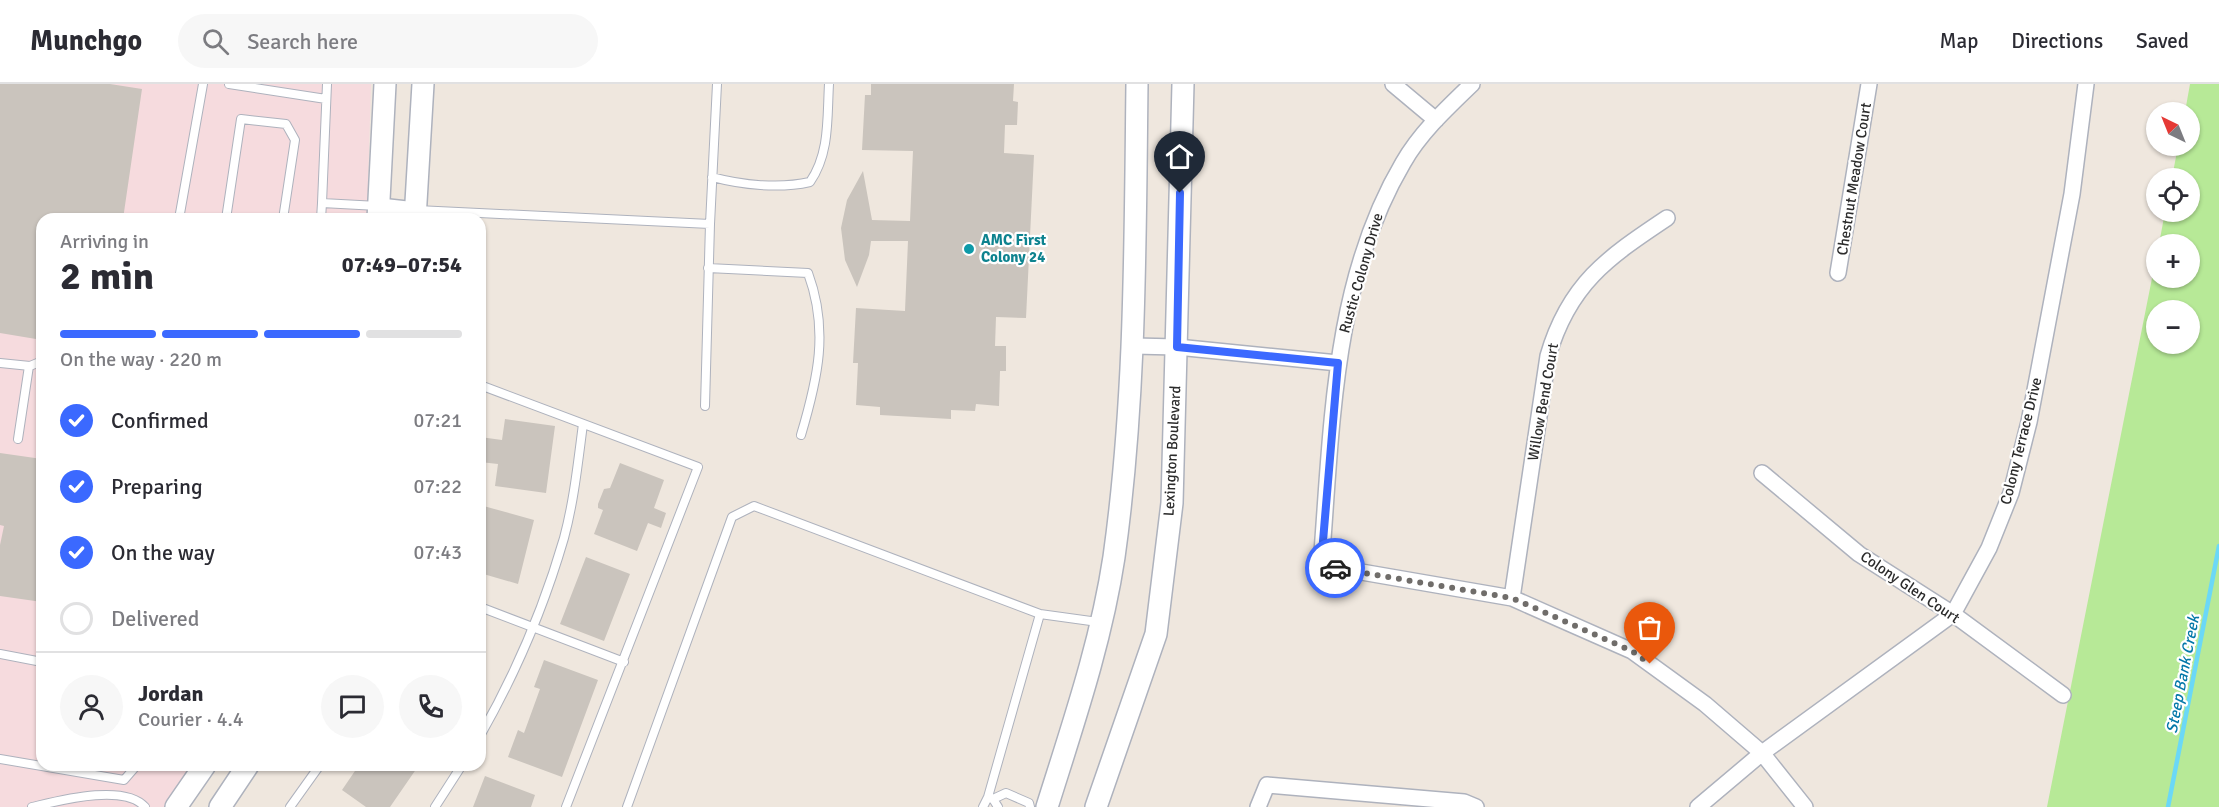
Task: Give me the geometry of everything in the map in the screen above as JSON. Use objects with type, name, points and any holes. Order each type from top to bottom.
[{"type":"main road","points":[[379,213],[385,84]]},
{"type":"main road","points":[[416,213],[423,84]]},
{"type":"main road","points":[[1047,807],[1090,671],[1114,557],[1134,345],[1137,84]]},
{"type":"main road","name":"Lexington Boulevard","points":[[1096,807],[1156,634],[1172,503],[1183,84]]},
{"type":"main road","points":[[177,807],[201,771]]},
{"type":"main road","points":[[220,807],[244,771]]},
{"type":"street","points":[[1393,84],[1436,120]]},
{"type":"street","name":"Rustic Colony Drive","points":[[1472,84],[1436,120],[1403,161],[1380,207],[1351,299],[1338,363],[1321,565],[1512,598]]},
{"type":"street","name":"Chestnut Meadow Court","points":[[1838,273],[1869,84]]},
{"type":"street","name":"Colony Terrace Drive","points":[[1698,807],[1762,753],[1953,615],[1989,548],[2006,504],[2029,422],[2072,194],[2086,84]]},
{"type":"street","name":"Willow Bend Court","points":[[1512,598],[1548,356],[1557,324],[1574,296],[1600,266],[1667,218]]},
{"type":"street","points":[[1134,345],[1338,363]]},
{"type":"street","name":"Colony Glen Court","points":[[1762,473],[1859,554],[1953,615],[2062,695]]},
{"type":"street","points":[[1512,598],[1632,651],[1705,704],[1762,753],[1805,807]]},
{"type":"street","points":[[1259,805],[1267,785],[1452,801],[1476,807]]},
{"type":"lane","points":[[180,213],[203,84]]},
{"type":"lane","points":[[229,84],[326,99]]},
{"type":"lane","points":[[321,213],[327,84]]},
{"type":"lane","points":[[705,406],[708,268],[717,84]]},
{"type":"lane","points":[[712,177],[731,182],[793,186],[810,182],[820,167],[826,137],[829,84]]},
{"type":"lane","points":[[227,213],[241,119],[286,124],[295,140],[284,213]]},
{"type":"lane","points":[[322,203],[379,213]]},
{"type":"lane","points":[[486,216],[710,224]]},
{"type":"lane","points":[[708,268],[808,273],[818,300],[818,375],[801,435]]},
{"type":"lane","points":[[0,363],[29,366],[36,363]]},
{"type":"lane","points":[[18,439],[29,366]]},
{"type":"lane","points":[[486,387],[698,467],[566,807]]},
{"type":"lane","points":[[486,725],[502,697],[534,628],[564,536],[583,424]]},
{"type":"lane","points":[[627,807],[732,517],[754,506],[1040,614],[1100,622]]},
{"type":"lane","points":[[486,609],[624,662]]},
{"type":"lane","points":[[983,807],[990,798],[1040,614]]},
{"type":"lane","points":[[0,654],[36,661]]},
{"type":"lane","points":[[0,759],[36,765]]},
{"type":"lane","points":[[71,771],[124,780],[132,771]]},
{"type":"lane","points":[[290,807],[316,771]]},
{"type":"lane","points":[[435,807],[458,771]]},
{"type":"lane","points":[[990,798],[1006,793],[1029,803],[1030,807]]},
{"type":"lane","points":[[32,807],[91,795],[123,798],[141,803],[145,807]]},
{"type":"lane","points":[[990,798],[998,807]]},
{"type":"shaded area","points":[[0,84],[371,84],[367,213],[36,213],[36,771],[193,771],[167,807],[0,807]]},
{"type":"green space","points":[[2190,84],[2219,84],[2219,807],[2047,807],[2146,308],[2146,354],[2200,354],[2200,300],[2148,300],[2150,288],[2200,288],[2200,234],[2161,234],[2163,222],[2200,222],[2200,168],[2174,168],[2176,156],[2200,156],[2200,102],[2187,102]]},
{"type":"building","points":[[0,84],[110,84],[142,89],[124,213],[36,213],[36,339],[0,333]]},
{"type":"building","name":"AMC First Colony 24","points":[[871,84],[1014,84],[1013,101],[1018,102],[1017,125],[1005,125],[1004,153],[1034,155],[1026,318],[996,317],[995,346],[1006,346],[1006,371],[1000,371],[999,406],[976,404],[975,411],[951,410],[951,419],[880,415],[880,407],[856,405],[858,363],[853,363],[856,308],[905,311],[908,241],[871,241],[869,255],[857,287],[845,260],[841,228],[847,200],[863,171],[872,220],[910,221],[913,151],[862,150],[865,95],[871,95]]},
{"type":"building","points":[[505,419],[555,426],[546,493],[495,486],[498,464],[486,463],[486,438],[502,440]]},
{"type":"building","points":[[0,453],[36,458],[36,601],[0,596],[0,545],[4,526],[0,525]]},
{"type":"building","points":[[620,463],[664,480],[654,508],[666,513],[661,528],[648,523],[637,551],[594,534],[603,510],[598,508],[598,504],[604,489],[610,488]]},
{"type":"building","points":[[486,507],[534,520],[518,584],[486,575]]},
{"type":"building","points":[[586,557],[630,574],[604,641],[560,624]]},
{"type":"building","points":[[544,660],[598,680],[562,777],[508,757],[518,730],[524,733],[540,689],[534,687]]},
{"type":"building","points":[[355,771],[415,771],[390,807],[366,807],[342,790]]},
{"type":"building","points":[[485,776],[535,795],[531,807],[473,807]]},
{"type":"waterway","name":"Steep Bank Creek","points":[[2168,807],[2219,546]]},
{"type":"way so far","points":[[1335,568],[1512,598],[1632,651],[1650,664]]},
{"type":"place","name":"AMC First Colony 24","points":[[969,249]]},
{"type":"route","points":[[1180,193],[1177,347],[1338,363],[1321,565],[1335,568]]}]
